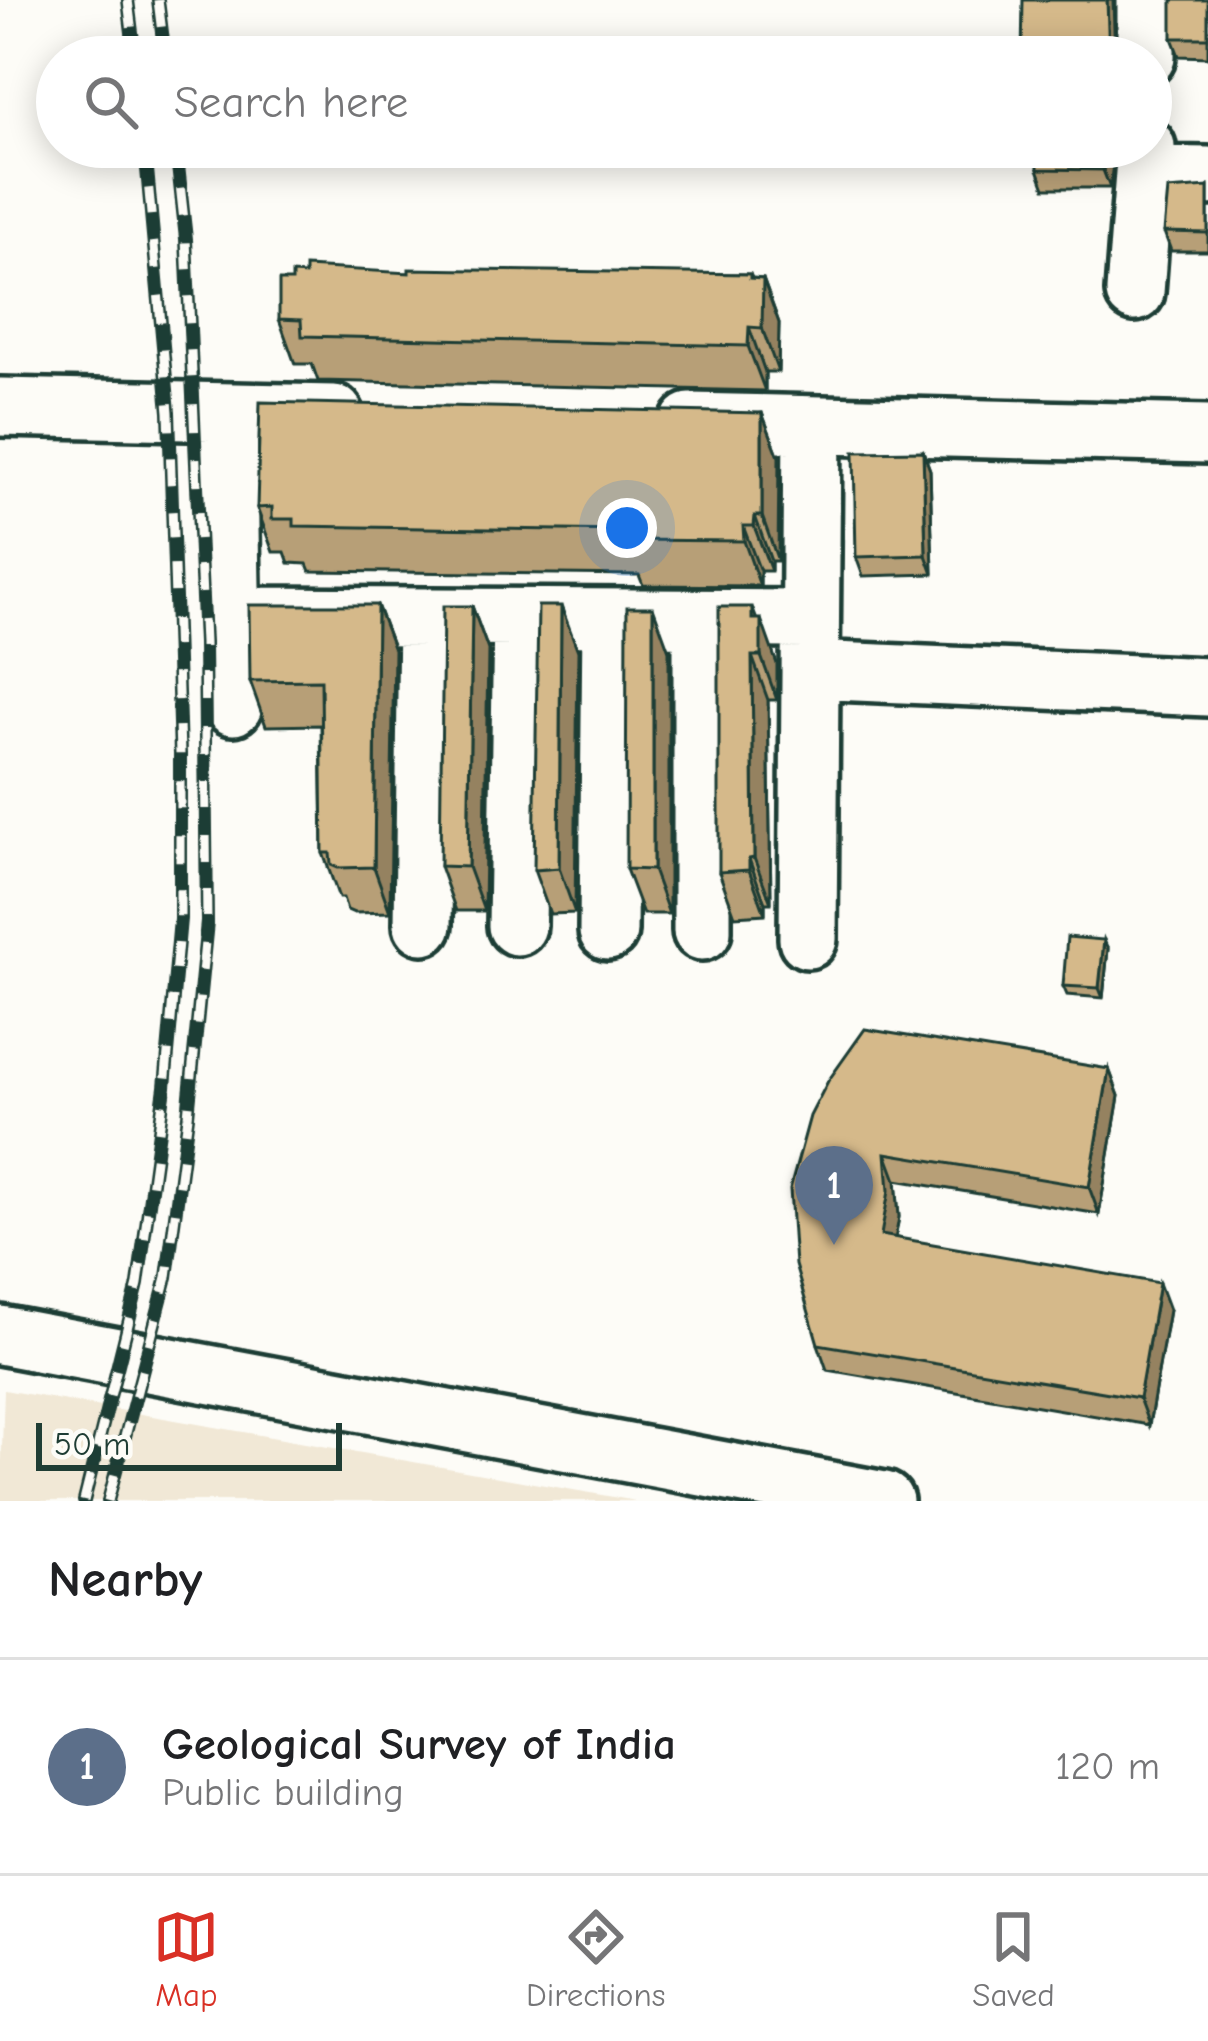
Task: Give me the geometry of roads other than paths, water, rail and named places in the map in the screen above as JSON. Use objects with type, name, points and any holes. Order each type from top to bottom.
[{"type":"street","points":[[1146,0],[1146,36]]},
{"type":"street","points":[[1172,167],[1208,176]]},
{"type":"street","points":[[1136,292],[1146,168]]},
{"type":"street","points":[[0,407],[391,416]]},
{"type":"street","points":[[228,412],[233,706]]},
{"type":"street","points":[[648,421],[1208,434]]},
{"type":"street","points":[[808,939],[812,425]]},
{"type":"street","points":[[232,616],[702,619],[810,645],[1208,687]]},
{"type":"street","points":[[423,925],[427,617]]},
{"type":"street","points":[[517,926],[522,618]]},
{"type":"street","points":[[608,932],[611,618]]},
{"type":"street","points":[[702,619],[702,931]]},
{"type":"street","points":[[0,1335],[820,1496],[884,1501]]},
{"type":"railway","points":[[128,0],[132,36]]},
{"type":"railway","points":[[158,0],[162,36]]},
{"type":"railway","points":[[84,1501],[138,1284],[165,1087],[180,919],[169,412],[147,168]]},
{"type":"railway","points":[[108,1501],[167,1277],[207,922],[204,643],[186,239],[178,168]]},
{"type":"place","name":"Geological Survey of India","points":[[834,1245]]}]
